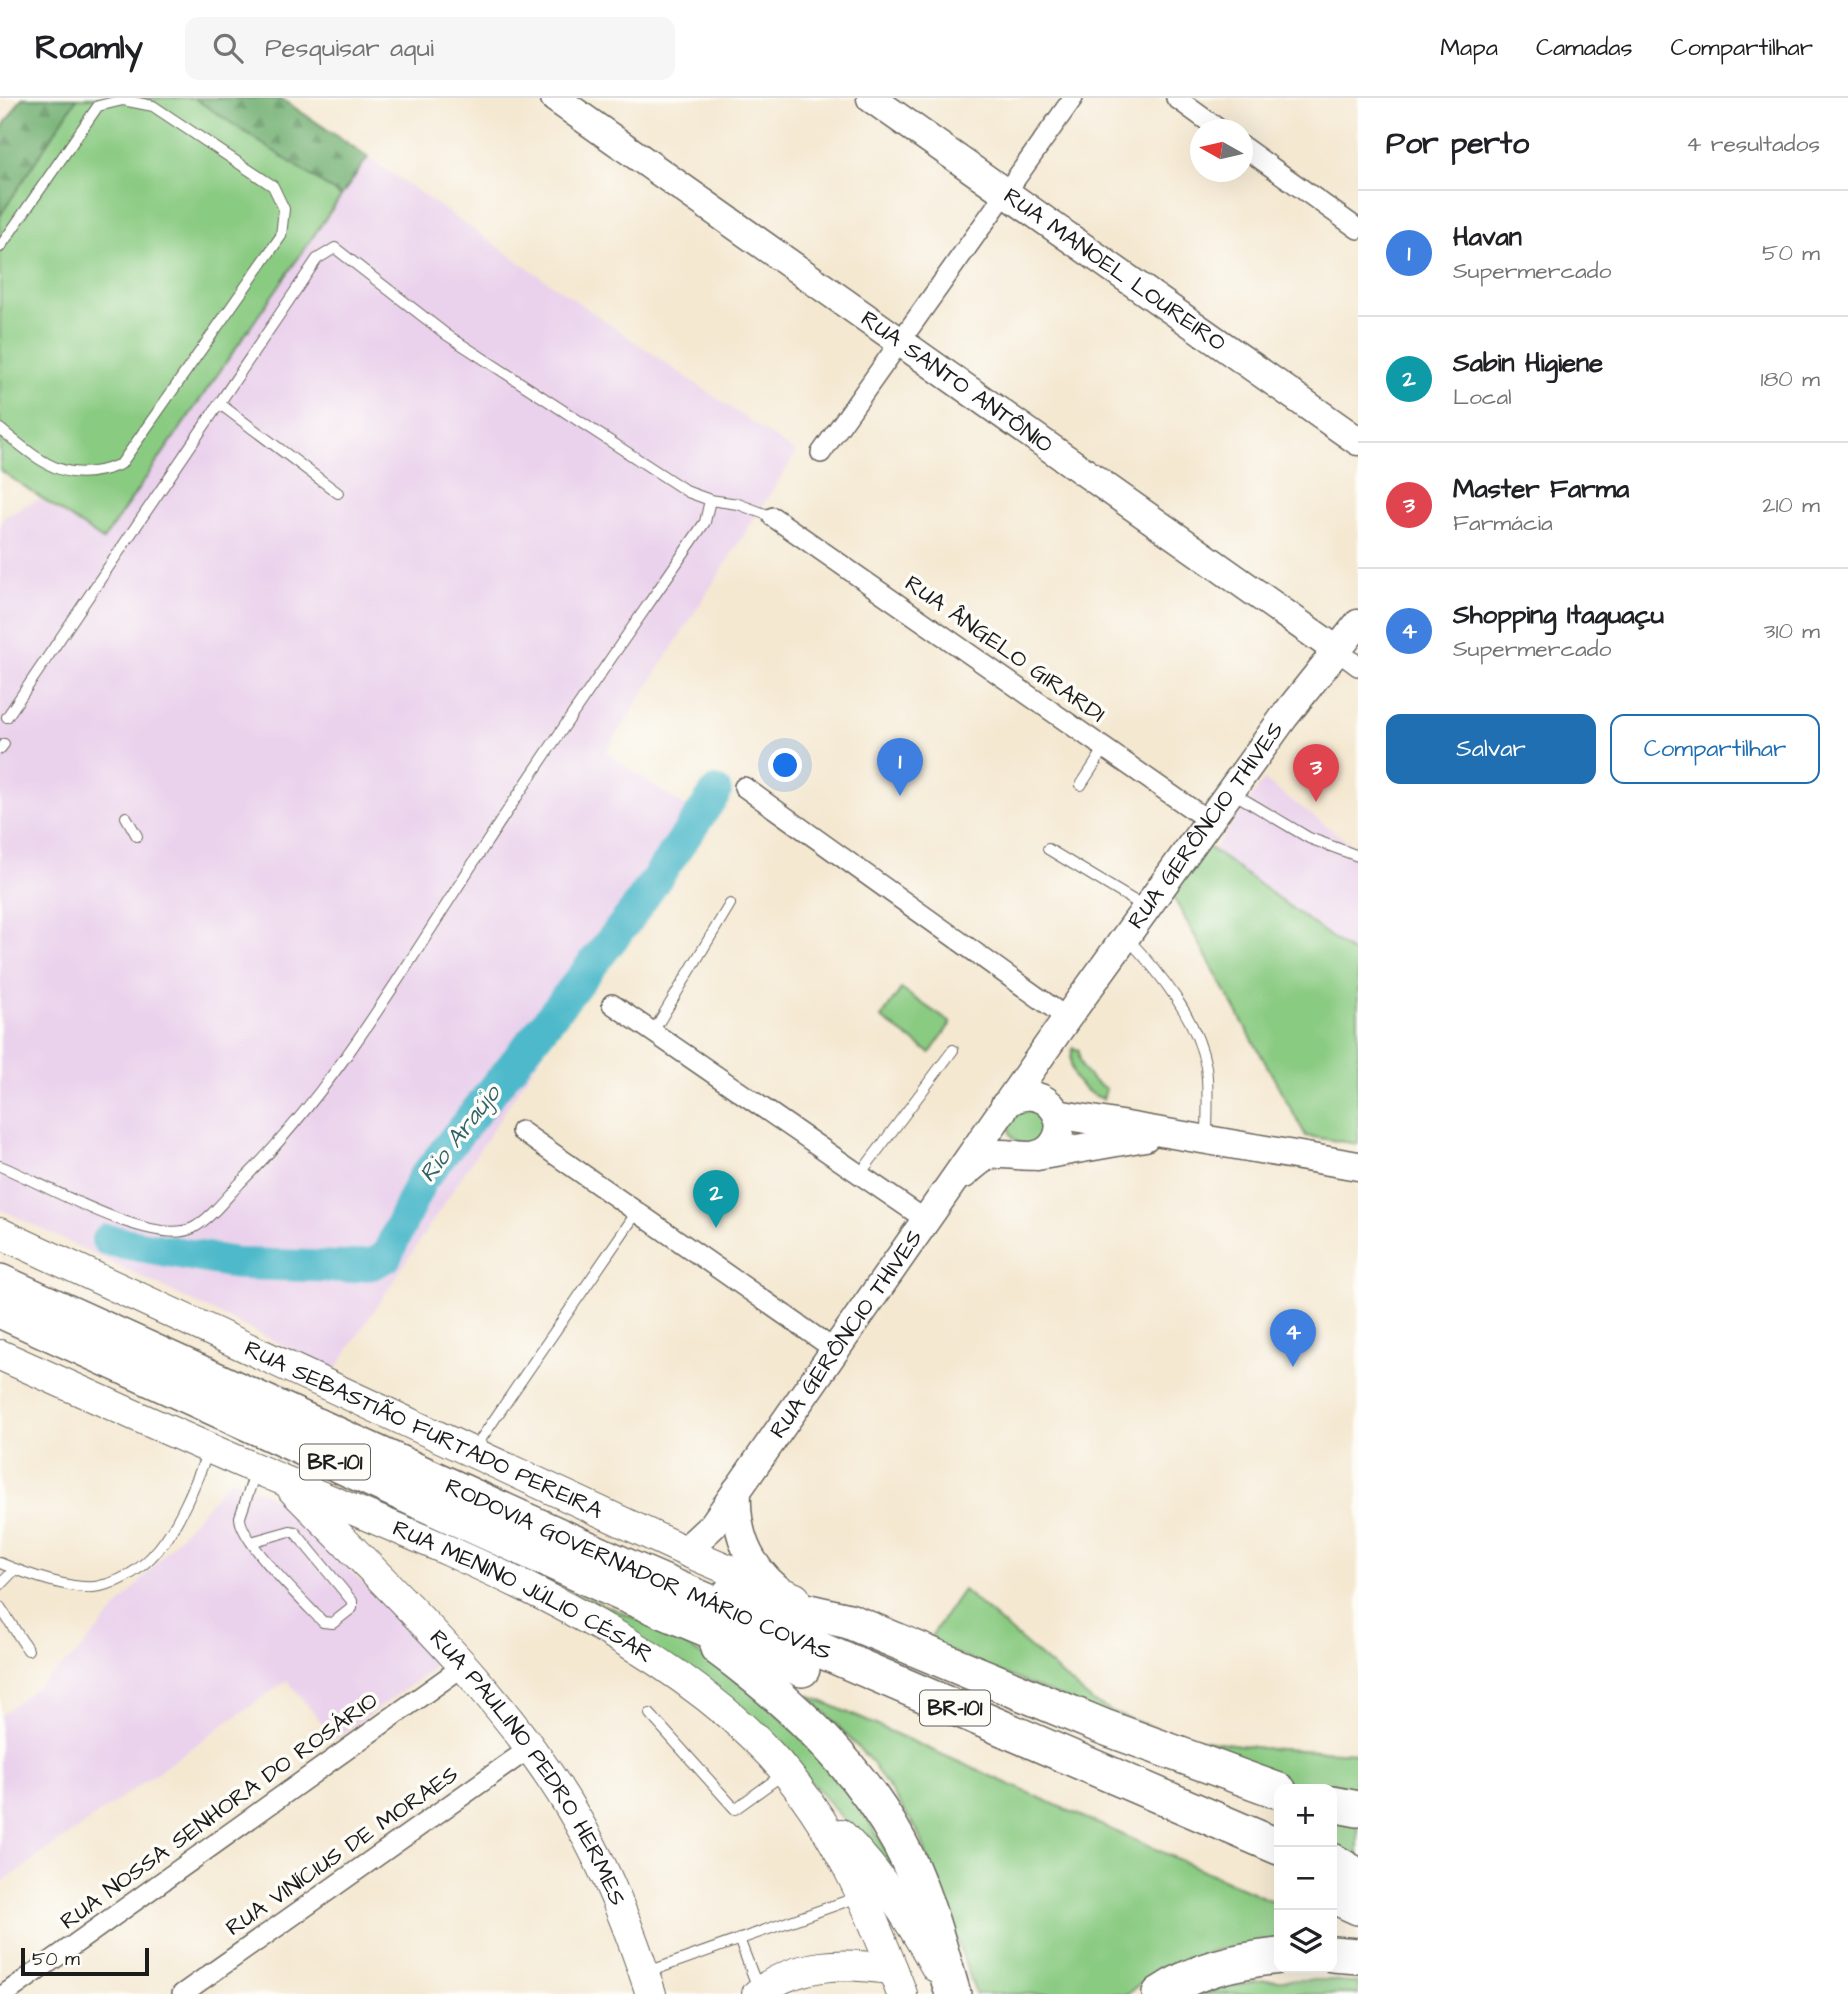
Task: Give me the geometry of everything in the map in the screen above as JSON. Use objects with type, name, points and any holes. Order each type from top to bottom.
[{"type":"highway","name":"RODOVIA GOVERNADOR MÁRIO COVAS","points":[[0,1282],[632,1569],[1274,1845]]},
{"type":"highway","name":"RODOVIA GOVERNADOR MÁRIO COVAS","points":[[0,1310],[670,1613],[1274,1869]]},
{"type":"highway","points":[[632,1569],[849,1622],[1104,1727],[1274,1789]]},
{"type":"highway","points":[[670,1613],[756,1676],[812,1728],[869,1796],[900,1843],[914,1875],[952,1994]]},
{"type":"highway","points":[[1104,1727],[1274,1827]]},
{"type":"highway","points":[[1337,1805],[1358,1809]]},
{"type":"highway","points":[[1337,1864],[1358,1878]]},
{"type":"highway","points":[[1337,1871],[1358,1878]]},
{"type":"highway","points":[[1337,1897],[1358,1907]]},
{"type":"highway","points":[[1337,1954],[1358,1956]]},
{"type":"highway","points":[[1160,1994],[1185,1977],[1237,1961],[1274,1957]]},
{"type":"main road","name":"RUA SANTO ANTÔNIO","points":[[555,98],[1335,649]]},
{"type":"main road","name":"RUA MANOEL LOUREIRO","points":[[871,98],[1358,441]]},
{"type":"main road","name":"RUA GERÔNCIO THIVES","points":[[685,1551],[713,1525],[1063,1024],[1230,791],[1335,649],[1358,624]]},
{"type":"main road","points":[[1028,1156],[1053,1145],[1058,1135],[1050,1107],[1039,1086],[1042,1070],[1063,1024]]},
{"type":"main road","points":[[1028,1156],[1001,1140],[998,1125],[1002,1110],[1023,1095],[1050,1107],[1162,1134],[1358,1166]]},
{"type":"main road","points":[[956,1179],[990,1155],[1028,1156],[1162,1134]]},
{"type":"main road","name":"RUA SEBASTIÃO FURTADO PEREIRA","points":[[0,1233],[685,1551],[849,1622]]},
{"type":"main road","name":"RUA MENINO JÚLIO CÉSAR","points":[[0,1355],[209,1449],[379,1521],[532,1592],[653,1659],[734,1720],[785,1772],[807,1799],[835,1841],[897,1982]]},
{"type":"main road","name":"RUA PAULINO PEDRO HERMES","points":[[270,1475],[367,1566],[462,1667],[530,1748],[579,1821],[598,1858],[648,1984]]},
{"type":"main road","points":[[737,1490],[736,1510],[745,1550],[761,1575],[781,1592]]},
{"type":"main road","points":[[367,1566],[379,1521]]},
{"type":"main road","points":[[713,1525],[718,1552],[734,1572]]},
{"type":"main road","points":[[807,1799],[882,1879],[907,1915],[952,1994]]},
{"type":"main road","points":[[758,1993],[794,1973],[819,1967],[864,1965],[897,1982]]},
{"type":"street","points":[[821,453],[1073,98]]},
{"type":"street","points":[[1176,98],[1205,119]]},
{"type":"street","points":[[1253,154],[1358,229]]},
{"type":"street","name":"RUA ÂNGELO GIRARDI","points":[[773,517],[1209,821]]},
{"type":"street","name":"RUA SANTO ANTÔNIO","points":[[1335,649],[1358,666]]},
{"type":"street","points":[[744,787],[1063,1024]]},
{"type":"street","points":[[612,1004],[926,1220]]},
{"type":"street","points":[[520,1130],[835,1350]]},
{"type":"street","name":"RUA NOSSA SENHORA DO ROSÁRIO","points":[[5,1994],[462,1667]]},
{"type":"street","name":"RUA VINÍCIUS DE MORAES","points":[[182,1994],[530,1748]]},
{"type":"lane","points":[[0,247],[98,106],[123,100],[153,107],[273,186],[284,209],[281,236],[121,464],[86,475],[66,474],[0,429]]},
{"type":"lane","points":[[7,717],[317,259],[335,248],[459,343],[688,492],[710,500],[738,504],[773,517]]},
{"type":"lane","points":[[220,404],[338,493]]},
{"type":"lane","points":[[0,1166],[107,1216],[161,1231],[191,1229],[212,1212],[304,1116],[363,1032],[486,843],[705,522],[710,500]]},
{"type":"lane","points":[[1081,785],[1105,748]]},
{"type":"lane","points":[[1230,791],[1309,838],[1358,856]]},
{"type":"lane","points":[[126,817],[138,836]]},
{"type":"lane","points":[[1048,849],[1147,908]]},
{"type":"lane","points":[[653,1032],[730,904]]},
{"type":"lane","points":[[1126,936],[1161,974],[1184,1011],[1206,1066],[1207,1142]]},
{"type":"lane","points":[[860,1174],[953,1050]]},
{"type":"lane","points":[[472,1452],[637,1212]]},
{"type":"lane","points":[[0,1563],[67,1584],[98,1587],[130,1576],[153,1555],[173,1528],[209,1449]]},
{"type":"lane","points":[[251,1542],[295,1532],[352,1601],[352,1608],[333,1623],[323,1622],[251,1542],[240,1525],[240,1517],[270,1475]]},
{"type":"lane","points":[[0,1586],[15,1569]]},
{"type":"lane","points":[[0,1606],[28,1650]]},
{"type":"lane","points":[[650,1714],[734,1809],[785,1772]]},
{"type":"lane","points":[[648,1984],[739,1940],[861,1896]]},
{"type":"lane","points":[[739,1940],[758,1993]]},
{"type":"shaded area","points":[[368,157],[796,453],[606,752],[698,816],[335,1370],[0,1209],[0,524],[6,515],[39,499],[103,540]]},
{"type":"shaded area","points":[[1264,780],[1358,849],[1358,955],[1213,850]]},
{"type":"shaded area","points":[[231,1478],[288,1504],[431,1656],[433,1669],[335,1739],[287,1680],[0,1884],[0,1716],[77,1654]]},
{"type":"green space","points":[[22,98],[280,98],[368,157],[103,540],[0,470],[0,131]]},
{"type":"green space","points":[[22,98],[77,98],[0,216],[0,131]]},
{"type":"green space","points":[[194,98],[280,98],[368,157],[341,196]]},
{"type":"green space","points":[[1207,846],[1358,957],[1358,1144],[1306,1136],[1171,893]]},
{"type":"green space","points":[[901,989],[951,1023],[930,1053],[881,1018]]},
{"type":"green space","points":[[1073,1048],[1079,1050],[1080,1063],[1086,1073],[1106,1089],[1103,1099],[1087,1091],[1076,1080],[1071,1066]]},
{"type":"green space","points":[[1028,1107],[1041,1113],[1047,1126],[1041,1139],[1028,1145],[1015,1139],[1009,1126],[1015,1113]]},
{"type":"green space","points":[[531,1577],[654,1627],[725,1671],[788,1724],[843,1786],[867,1819],[894,1863],[921,1927],[873,1854],[774,1744]]},
{"type":"green space","points":[[963,1590],[1093,1702],[1121,1716],[1176,1736],[1261,1748],[1358,1753],[1358,1800],[1337,1794],[1337,1784],[1284,1784],[1262,1780],[927,1642]]},
{"type":"green space","points":[[808,1695],[1274,1902],[1274,1944],[1216,1950],[1158,1969],[1127,1994],[976,1994],[919,1833],[869,1759]]},
{"type":"green space","points":[[1337,1820],[1358,1825],[1358,1858],[1337,1848]]},
{"type":"green space","points":[[1264,1980],[1331,1980],[1358,1983],[1358,1994],[1194,1994]]},
{"type":"waterway","name":"Rio Araújo","points":[[107,1240],[240,1264],[345,1267],[372,1264],[386,1257],[421,1181],[632,914],[716,792]]},
{"type":"place","name":"Havan","points":[[900,796]]},
{"type":"place","name":"Master Farma","points":[[1316,802]]},
{"type":"place","name":"Sabin Higiene","points":[[716,1228]]},
{"type":"place","name":"Shopping Itaguaçu","points":[[1293,1367]]}]
